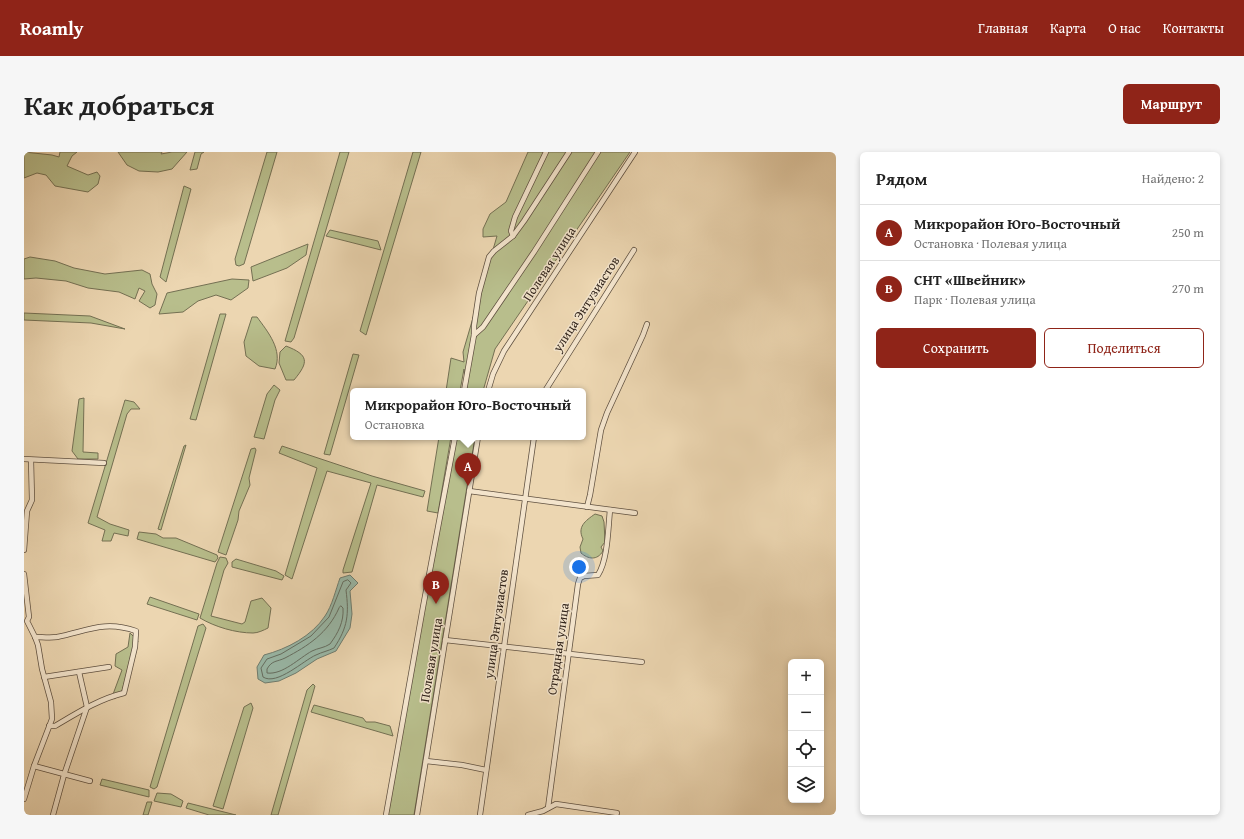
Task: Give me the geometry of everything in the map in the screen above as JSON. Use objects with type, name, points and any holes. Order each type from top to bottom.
[{"type":"street","points":[[513,236],[511,231],[515,217],[546,152]]},
{"type":"street","points":[[465,388],[474,335],[479,293],[489,257],[513,236],[569,152]]},
{"type":"street","points":[[474,335],[483,327],[534,252],[598,152]]},
{"type":"street","name":"Полевая улица","points":[[489,388],[493,374],[504,351],[635,152]]},
{"type":"street","name":"улица Энтузиастов","points":[[547,388],[634,250]]},
{"type":"street","points":[[587,507],[601,430],[607,413],[647,324]]},
{"type":"street","points":[[386,815],[454,440]]},
{"type":"street","name":"Полевая улица","points":[[417,815],[478,440]]},
{"type":"street","name":"улица Энтузиастов","points":[[480,815],[534,440]]},
{"type":"street","points":[[24,459],[104,463]]},
{"type":"street","points":[[24,550],[26,511],[32,500],[31,460]]},
{"type":"street","points":[[469,491],[635,513]]},
{"type":"street","name":"Отрадная улица","points":[[548,808],[578,584],[580,578],[584,576],[598,575],[600,573],[604,560],[610,510]]},
{"type":"street","points":[[24,574],[29,617],[25,622],[36,637],[51,702],[52,719],[34,766],[24,799]]},
{"type":"street","points":[[36,637],[55,638],[100,626],[117,626],[136,631],[135,647],[124,692],[109,696],[55,726],[49,726]]},
{"type":"street","points":[[445,640],[642,662]]},
{"type":"street","points":[[44,677],[109,667]]},
{"type":"street","points":[[53,815],[64,775],[87,707],[79,672]]},
{"type":"street","points":[[426,760],[486,770]]},
{"type":"street","points":[[34,766],[90,781]]},
{"type":"street","points":[[528,815],[556,804],[617,813]]},
{"type":"green space","points":[[24,152],[59,157],[60,152],[77,152],[72,156],[67,166],[88,175],[97,172],[100,176],[98,184],[88,192],[55,186],[46,175],[37,173],[24,178]]},
{"type":"green space","points":[[118,152],[162,152],[161,154],[187,152],[172,169],[158,172],[139,171],[127,165]]},
{"type":"green space","points":[[195,152],[204,152],[201,154],[197,169],[190,170]]},
{"type":"green space","points":[[267,152],[277,152],[244,264],[239,266],[236,265],[235,259]]},
{"type":"green space","points":[[340,152],[349,152],[294,338],[291,342],[285,341]]},
{"type":"green space","points":[[413,152],[421,152],[366,335],[360,331]]},
{"type":"green space","points":[[528,152],[630,152],[495,349],[484,388],[464,388],[465,382],[464,369],[461,388],[446,388],[451,358],[464,362],[463,352],[497,236],[483,237],[483,229],[490,214],[506,202]]},
{"type":"green space","points":[[184,186],[191,189],[166,282],[160,277]]},
{"type":"green space","points":[[330,230],[378,241],[381,250],[326,236]]},
{"type":"green space","points":[[308,244],[306,255],[287,268],[253,281],[251,267]]},
{"type":"green space","points":[[30,257],[55,261],[74,268],[105,274],[142,270],[150,274],[152,284],[157,294],[155,305],[150,308],[139,301],[145,291],[139,288],[135,299],[119,292],[88,288],[66,281],[36,278],[24,279],[24,259]]},
{"type":"green space","points":[[232,279],[249,280],[248,288],[231,300],[216,295],[198,301],[183,312],[159,314],[167,293]]},
{"type":"green space","points":[[24,313],[90,316],[125,329],[91,323],[24,320]]},
{"type":"green space","points":[[220,314],[226,314],[196,420],[190,419]]},
{"type":"green space","points":[[252,317],[257,317],[270,335],[276,348],[277,362],[275,369],[259,366],[246,356],[244,342]]},
{"type":"green space","points":[[286,346],[294,349],[303,356],[304,360],[304,364],[299,374],[294,380],[286,380],[279,363],[280,352]]},
{"type":"green space","points":[[353,354],[359,355],[330,455],[324,454]]},
{"type":"green space","points":[[274,385],[280,390],[275,400],[264,439],[254,437],[267,394]]},
{"type":"green space","points":[[84,398],[83,452],[98,453],[98,459],[78,459],[72,451],[79,399]]},
{"type":"green space","points":[[125,400],[134,402],[140,409],[131,409],[127,414],[97,517],[110,524],[129,530],[128,536],[114,533],[111,541],[102,541],[105,530],[88,523]]},
{"type":"green space","points":[[439,440],[450,440],[438,513],[427,511]]},
{"type":"green space","points":[[454,440],[475,440],[414,815],[386,815]]},
{"type":"green space","points":[[186,445],[161,530],[158,529],[184,446]]},
{"type":"green space","points":[[282,446],[372,476],[425,491],[423,497],[377,485],[352,572],[343,573],[371,483],[327,471],[292,579],[285,575],[317,468],[279,453]]},
{"type":"green space","points":[[255,448],[256,450],[249,478],[250,485],[239,511],[238,520],[226,555],[218,552],[251,449]]},
{"type":"green space","points":[[595,514],[602,516],[604,522],[605,542],[601,547],[603,551],[601,554],[595,558],[589,558],[581,553],[580,547],[583,539],[581,531],[585,522]]},
{"type":"green space","points":[[139,532],[156,534],[163,538],[176,538],[217,555],[218,558],[215,562],[137,539]]},
{"type":"green space","points":[[220,557],[226,558],[228,563],[224,570],[211,616],[242,624],[245,622],[251,601],[262,598],[271,608],[268,628],[255,633],[246,633],[219,627],[200,618]]},
{"type":"green space","points":[[236,559],[276,571],[284,576],[282,580],[232,567],[232,562]]},
{"type":"green space","points":[[150,597],[199,614],[197,620],[147,604]]},
{"type":"green space","points":[[203,624],[206,628],[157,787],[154,789],[150,787],[198,626]]},
{"type":"green space","points":[[130,633],[138,641],[121,694],[114,699],[112,697],[122,670],[115,666],[116,654],[128,647]]},
{"type":"green space","points":[[313,684],[315,686],[278,815],[271,815],[307,690]]},
{"type":"green space","points":[[251,703],[253,708],[223,809],[213,806],[244,707]]},
{"type":"green space","points":[[314,705],[363,718],[366,722],[375,722],[390,726],[393,736],[311,712]]},
{"type":"green space","points":[[102,779],[149,790],[149,797],[100,785]]},
{"type":"green space","points":[[157,793],[171,794],[183,801],[181,807],[154,801]]},
{"type":"green space","points":[[147,802],[152,802],[148,815],[143,815]]},
{"type":"green space","points":[[188,803],[236,815],[209,815],[186,808]]},
{"type":"water","points":[[350,575],[358,583],[350,591],[352,614],[350,628],[336,651],[317,659],[296,673],[279,681],[265,683],[258,679],[257,667],[264,655],[298,641],[313,630],[320,623],[327,612],[340,578]]},
{"type":"place","name":"Микрорайон Юго-Восточный","points":[[468,486]]},
{"type":"place","name":"СНТ «Швейник»","points":[[436,604]]}]
